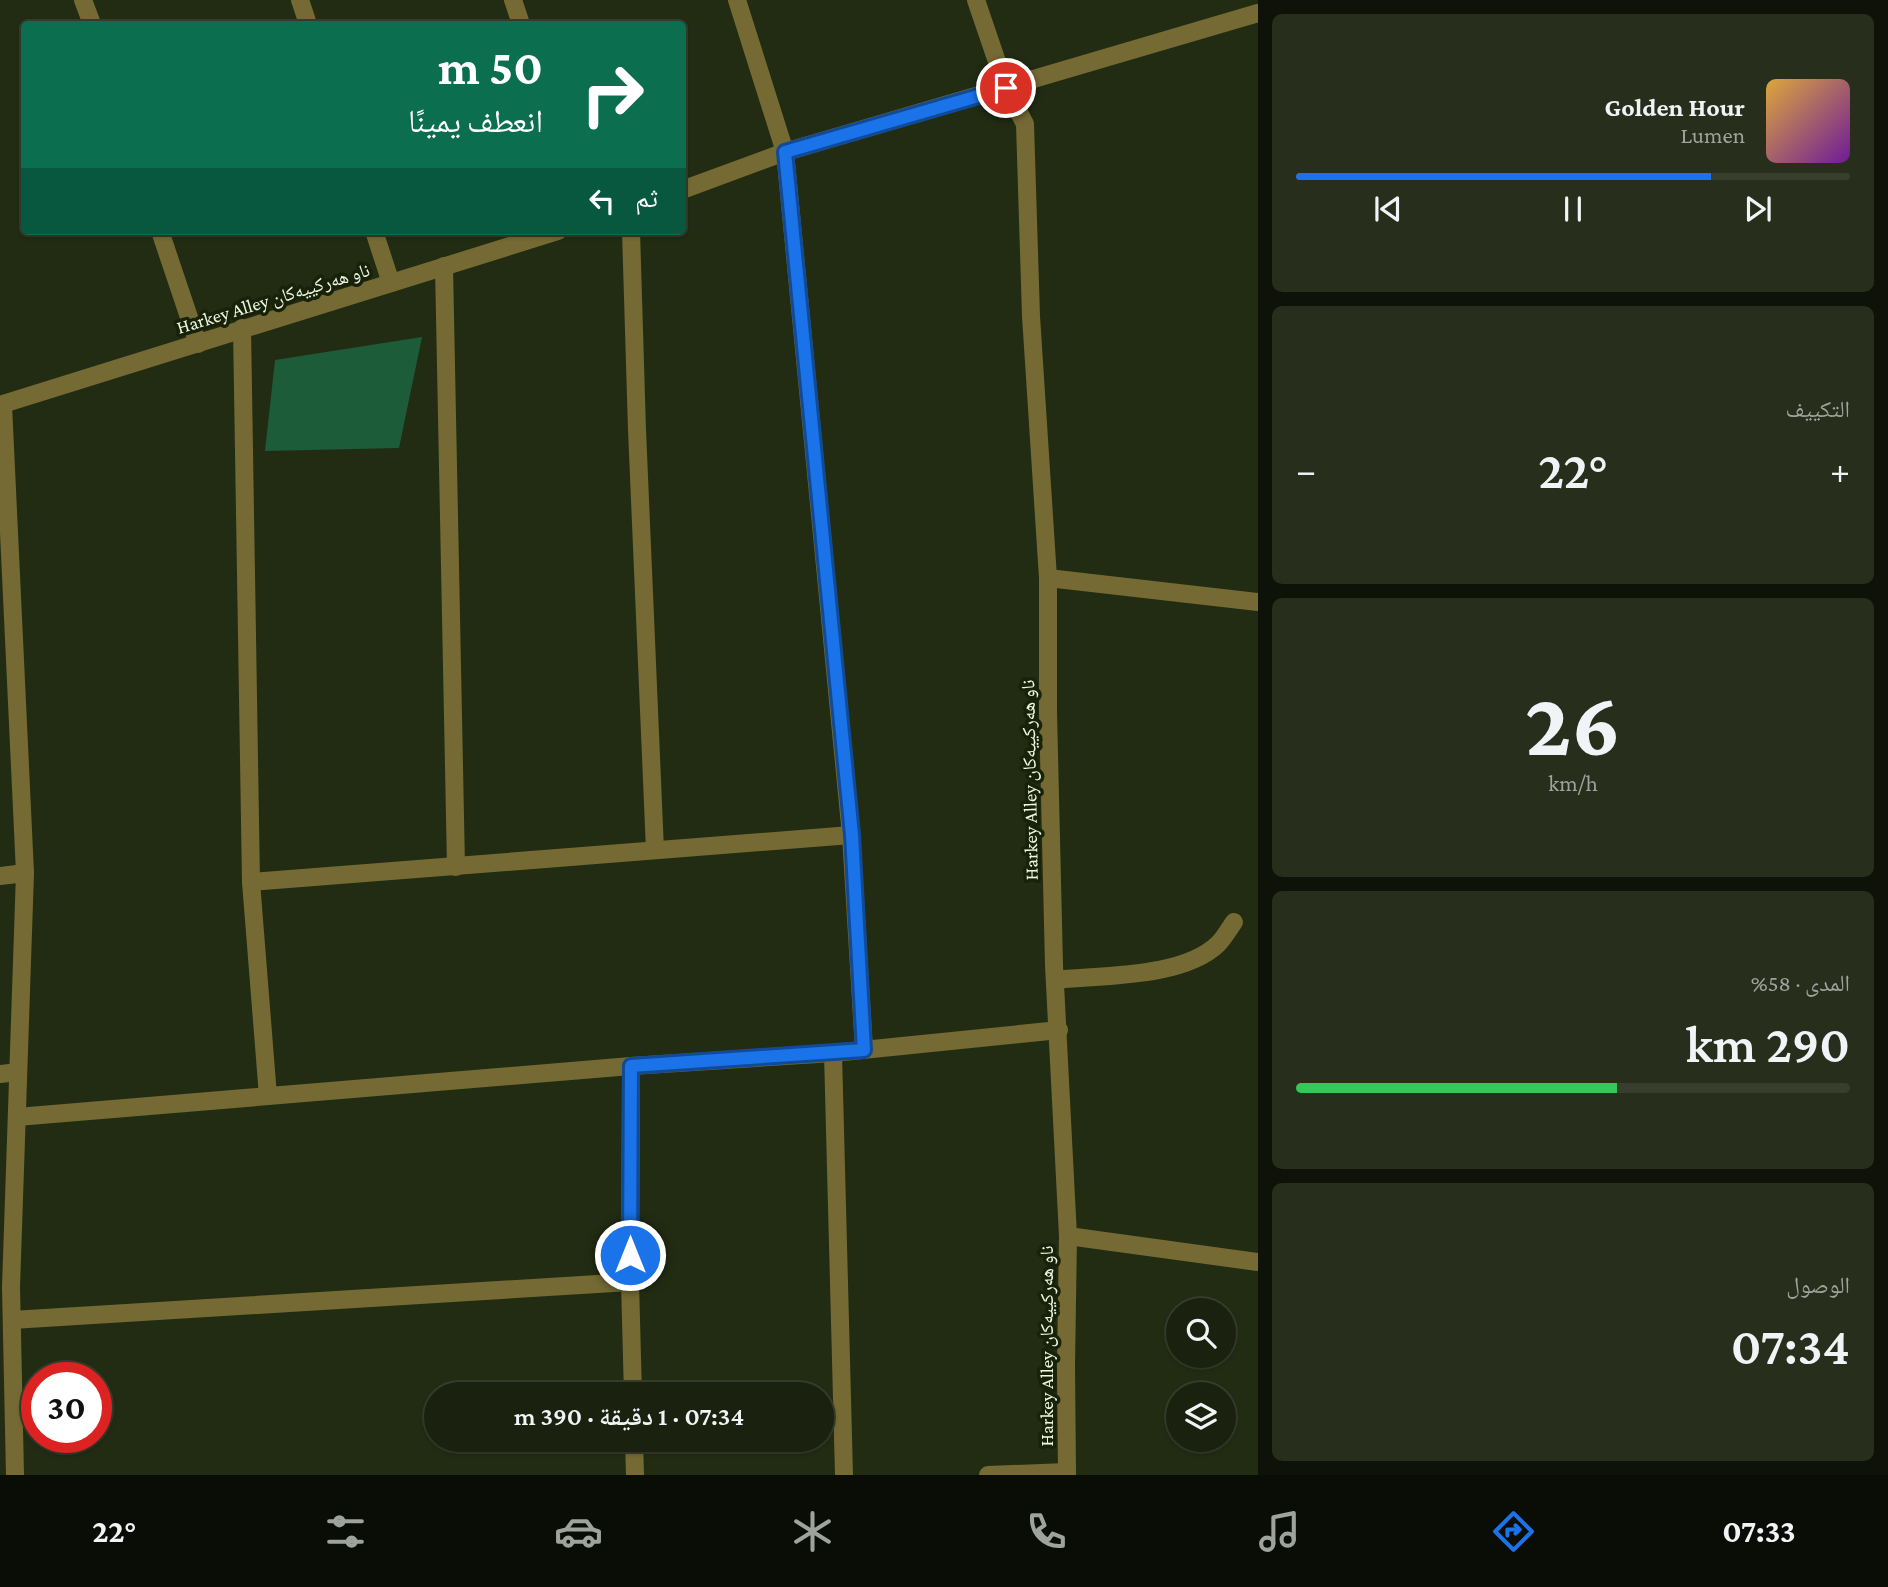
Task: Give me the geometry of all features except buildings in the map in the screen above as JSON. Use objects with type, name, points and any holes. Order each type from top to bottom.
[{"type":"street","points":[[83,0],[91,21]]},
{"type":"street","points":[[300,0],[306,21]]},
{"type":"street","points":[[513,0],[520,21]]},
{"type":"street","points":[[737,0],[785,152],[852,835],[864,1050]]},
{"type":"street","name":"Harkey Alley ناو هەركييەكان","points":[[976,0],[1006,88],[1025,124],[1031,316],[1048,578],[1048,712],[1055,980],[1068,1236],[1067,1473]]},
{"type":"street","points":[[686,189],[785,152],[1258,13]]},
{"type":"street","points":[[161,235],[198,344]]},
{"type":"street","points":[[375,235],[391,283]]},
{"type":"street","name":"Harkey Alley ناو هەركييەكان","points":[[1,405],[545,235]]},
{"type":"street","points":[[631,235],[655,850]]},
{"type":"street","points":[[444,266],[456,867]]},
{"type":"street","points":[[242,328],[251,882],[268,1096]]},
{"type":"street","points":[[1,405],[25,873],[9,1073],[17,1117],[6,1287],[12,1320],[15,1475]]},
{"type":"street","points":[[1048,578],[1258,602]]},
{"type":"street","points":[[251,882],[852,835]]},
{"type":"street","points":[[0,876],[25,873]]},
{"type":"street","points":[[1055,980],[1187,964],[1218,944],[1234,922]]},
{"type":"street","points":[[17,1117],[631,1066],[833,1053],[1059,1030]]},
{"type":"street","points":[[833,1053],[844,1475]]},
{"type":"street","points":[[631,1066],[630,1282],[633,1382]]},
{"type":"street","points":[[1068,1236],[1258,1262]]},
{"type":"street","points":[[12,1320],[630,1282]]},
{"type":"street","points":[[634,1452],[635,1475]]},
{"type":"street","points":[[988,1475],[1067,1473]]},
{"type":"route","points":[[630,1255],[631,1066],[864,1050],[852,835],[785,152],[1006,88]]}]
